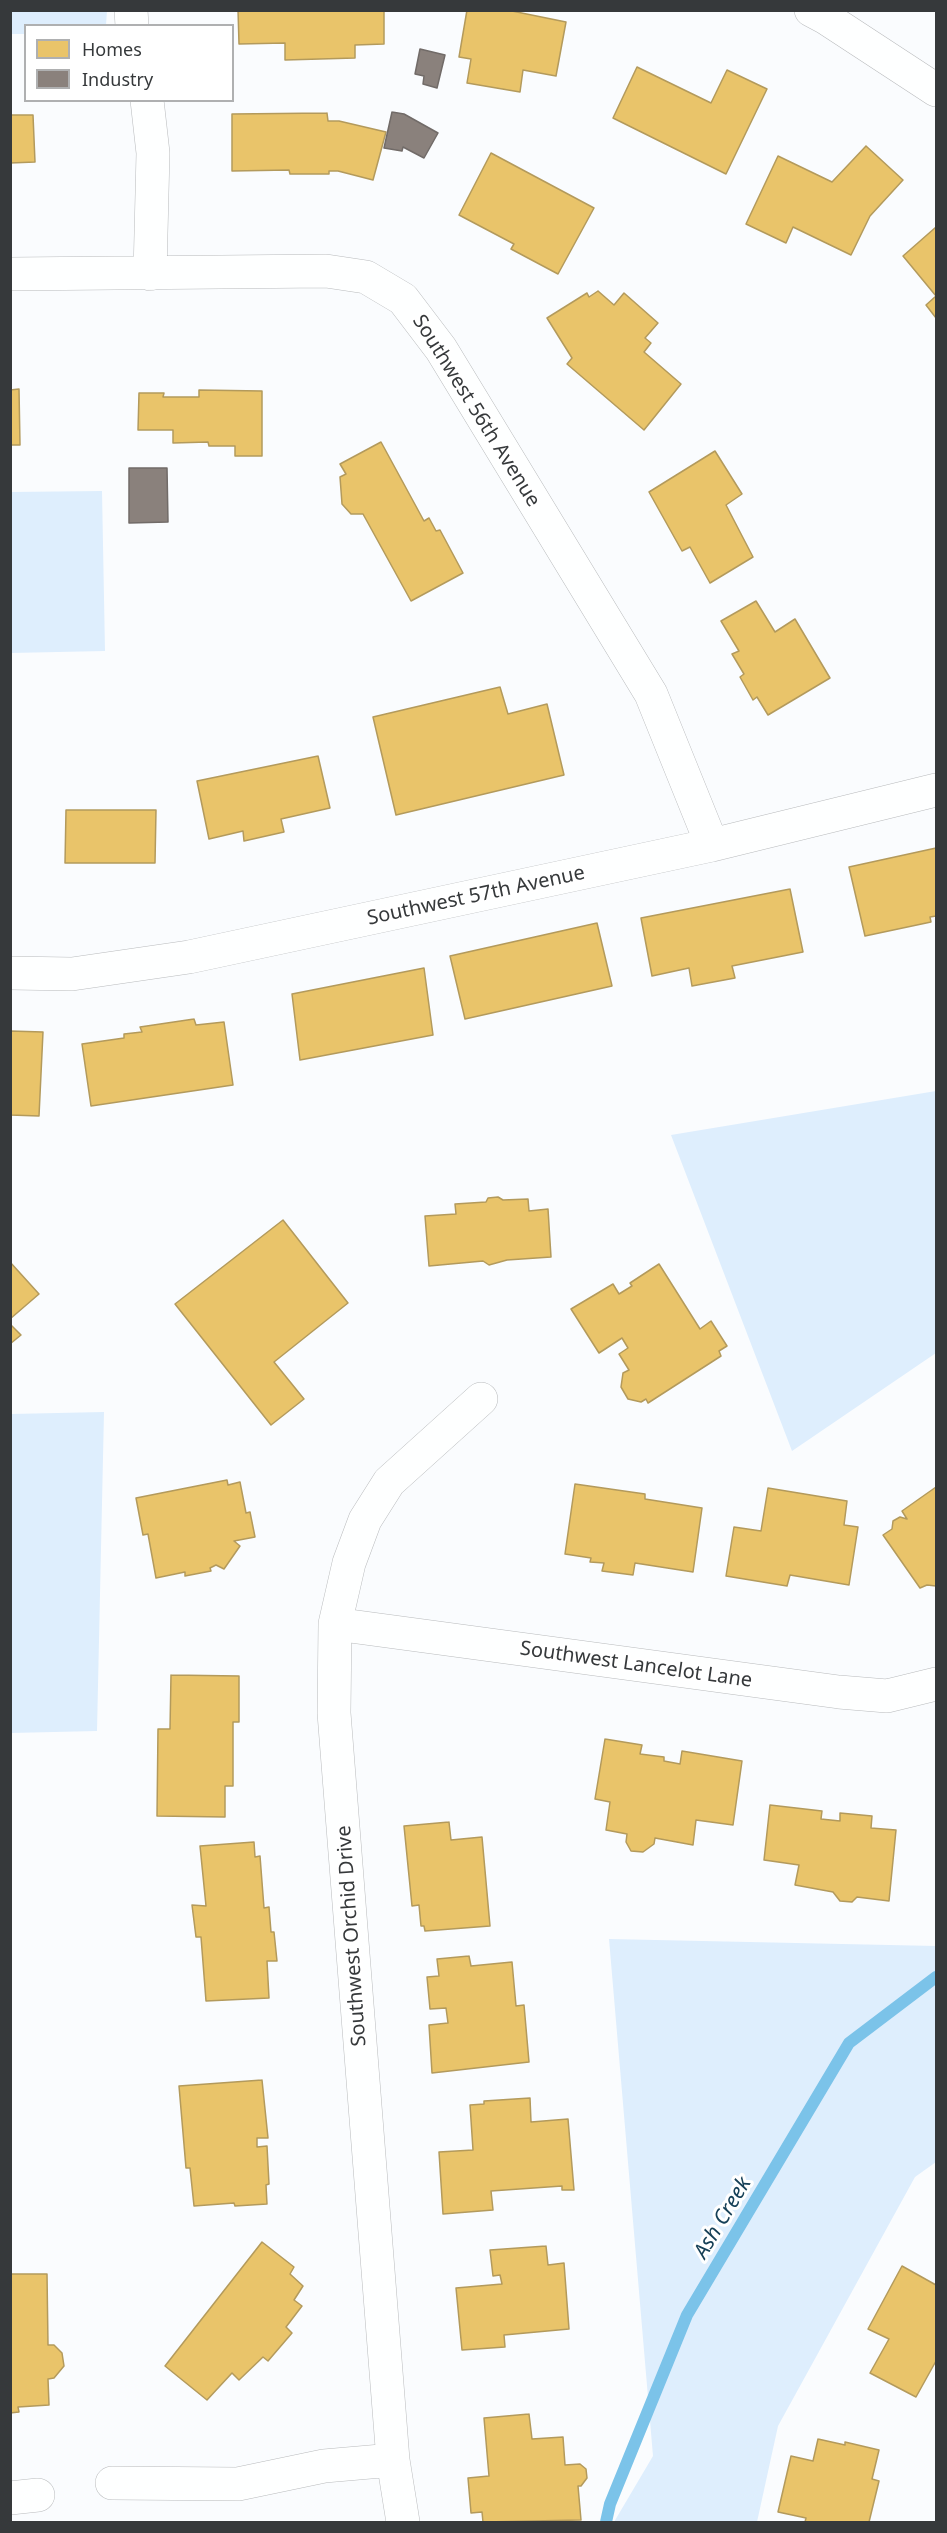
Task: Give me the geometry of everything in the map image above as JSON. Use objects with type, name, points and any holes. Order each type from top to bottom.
[{"type":"street","points":[[811,10],[936,90]]},
{"type":"street","points":[[147,102],[153,153],[150,274]]},
{"type":"street","name":"Southwest 56th Avenue","points":[[10,274],[326,271],[366,277],[403,299],[441,349],[651,694],[712,845]]},
{"type":"street","name":"Southwest 57th Avenue","points":[[10,973],[72,974],[189,957],[712,845],[936,790]]},
{"type":"street","name":"Southwest Orchid Drive","points":[[404,2523],[393,2460],[334,1713],[335,1624],[349,1563],[364,1520],[383,1491],[398,1474],[481,1399]]},
{"type":"street","name":"Southwest Lancelot Lane","points":[[335,1624],[839,1692],[887,1696],[936,1684]]},
{"type":"street","points":[[112,2483],[237,2484],[324,2466],[393,2460]]},
{"type":"shaded area","points":[[10,11],[107,11],[106,24],[24,24],[24,34],[11,34]]},
{"type":"shaded area","points":[[102,491],[105,651],[11,653],[11,492]]},
{"type":"shaded area","points":[[936,1091],[936,1353],[792,1451],[671,1135]]},
{"type":"shaded area","points":[[104,1412],[97,1731],[11,1733],[11,1414]]},
{"type":"shaded area","points":[[609,1939],[936,1946],[936,2162],[915,2177],[778,2426],[757,2522],[614,2522],[653,2456]]},
{"type":"building: Homes","points":[[238,10],[384,10],[384,44],[355,45],[355,58],[285,60],[285,43],[239,44]]},
{"type":"building: Homes","points":[[467,10],[507,10],[566,22],[556,76],[523,70],[520,92],[467,83],[471,59],[459,57]]},
{"type":"building: Homes","points":[[637,67],[711,103],[727,70],[767,89],[726,174],[613,118]]},
{"type":"building: Homes","points":[[327,113],[328,121],[339,121],[386,132],[373,180],[338,171],[329,171],[329,174],[290,174],[289,170],[232,171],[232,114]]},
{"type":"building: Homes","points":[[10,115],[33,115],[35,162],[10,163]]},
{"type":"building: Homes","points":[[866,146],[903,180],[870,216],[851,255],[793,227],[786,243],[746,224],[778,156],[832,182]]},
{"type":"building: Homes","points":[[491,153],[594,208],[558,274],[511,249],[514,244],[459,215]]},
{"type":"building: Homes","points":[[936,227],[936,296],[903,256]]},
{"type":"building: Homes","points":[[598,291],[614,305],[624,293],[658,323],[645,338],[651,343],[644,352],[681,384],[644,430],[567,364],[572,358],[547,318],[587,293],[589,297]]},
{"type":"building: Homes","points":[[936,296],[936,318],[926,305]]},
{"type":"building: Homes","points":[[19,389],[20,445],[10,445],[10,390]]},
{"type":"building: Homes","points":[[199,390],[262,391],[262,456],[235,456],[235,446],[209,446],[208,442],[173,443],[173,430],[138,430],[139,393],[164,393],[163,397],[199,397]]},
{"type":"building: Homes","points":[[381,442],[424,521],[429,518],[436,531],[440,530],[463,573],[411,601],[363,514],[351,514],[342,504],[340,477],[346,474],[340,464]]},
{"type":"building: Homes","points":[[715,451],[742,494],[726,505],[753,557],[710,583],[690,547],[682,551],[649,492]]},
{"type":"building: Homes","points":[[756,601],[775,632],[795,619],[830,678],[768,715],[757,697],[753,700],[740,677],[744,674],[732,654],[739,651],[721,621]]},
{"type":"building: Homes","points":[[500,687],[508,714],[547,704],[564,775],[396,815],[373,717]]},
{"type":"building: Homes","points":[[318,756],[330,808],[281,819],[284,832],[244,841],[243,831],[209,839],[197,781]]},
{"type":"building: Homes","points":[[66,810],[156,810],[155,863],[65,863]]},
{"type":"building: Homes","points":[[936,848],[936,916],[930,917],[931,922],[865,936],[849,867]]},
{"type":"building: Homes","points":[[790,889],[803,952],[732,966],[735,978],[692,986],[689,968],[652,976],[641,918]]},
{"type":"building: Homes","points":[[597,923],[612,986],[465,1019],[450,956]]},
{"type":"building: Homes","points":[[424,968],[433,1035],[300,1060],[292,994]]},
{"type":"building: Homes","points":[[194,1019],[196,1025],[224,1022],[233,1085],[91,1106],[82,1044],[124,1038],[124,1034],[142,1032],[140,1027]]},
{"type":"building: Homes","points":[[10,1031],[43,1032],[39,1116],[10,1115]]},
{"type":"building: Homes","points":[[498,1197],[503,1200],[528,1199],[529,1211],[548,1209],[551,1257],[507,1260],[489,1265],[483,1261],[429,1266],[425,1216],[456,1214],[455,1204],[486,1202],[488,1198]]},
{"type":"building: Homes","points":[[283,1220],[348,1303],[274,1362],[304,1399],[271,1425],[175,1304]]},
{"type":"building: Homes","points":[[10,1262],[39,1294],[10,1319]]},
{"type":"building: Homes","points":[[659,1264],[700,1329],[711,1321],[727,1346],[719,1351],[721,1356],[648,1403],[646,1399],[641,1402],[628,1399],[621,1387],[623,1373],[629,1370],[619,1354],[628,1348],[622,1338],[599,1353],[571,1309],[613,1284],[619,1294],[632,1286],[630,1283]]},
{"type":"building: Homes","points":[[10,1324],[21,1335],[10,1344]]},
{"type":"building: Homes","points":[[227,1480],[228,1485],[240,1482],[246,1513],[250,1512],[255,1537],[234,1541],[240,1546],[224,1569],[216,1565],[210,1568],[211,1571],[185,1576],[185,1572],[156,1578],[148,1534],[143,1535],[136,1498]]},
{"type":"building: Homes","points":[[575,1484],[645,1494],[645,1499],[702,1508],[693,1572],[635,1563],[633,1575],[602,1571],[604,1563],[590,1562],[591,1558],[565,1554]]},
{"type":"building: Homes","points":[[936,1487],[936,1586],[927,1585],[920,1588],[883,1535],[892,1529],[893,1521],[900,1517],[907,1519],[902,1511]]},
{"type":"building: Homes","points":[[768,1488],[847,1501],[844,1525],[858,1527],[849,1585],[790,1575],[787,1586],[726,1576],[734,1527],[761,1531]]},
{"type":"building: Homes","points":[[171,1675],[239,1676],[239,1722],[233,1722],[233,1786],[225,1786],[225,1817],[157,1816],[158,1729],[170,1729]]},
{"type":"building: Homes","points":[[605,1739],[642,1745],[640,1754],[664,1757],[664,1761],[680,1764],[682,1751],[742,1761],[733,1825],[696,1820],[693,1845],[655,1838],[654,1844],[643,1852],[631,1851],[626,1842],[627,1834],[606,1830],[610,1802],[595,1799]]},
{"type":"building: Homes","points":[[770,1805],[822,1811],[821,1819],[840,1821],[840,1813],[872,1816],[871,1828],[896,1830],[889,1901],[857,1897],[852,1902],[840,1901],[833,1892],[795,1885],[799,1865],[764,1860]]},
{"type":"building: Homes","points":[[449,1822],[451,1840],[482,1837],[490,1926],[425,1931],[424,1926],[421,1926],[419,1905],[412,1906],[404,1826]]},
{"type":"building: Homes","points":[[254,1842],[255,1857],[260,1856],[264,1908],[269,1907],[277,1961],[267,1961],[269,1998],[206,2001],[201,1937],[196,1937],[192,1905],[206,1906],[200,1846]]},
{"type":"building: Homes","points":[[469,1956],[471,1966],[512,1962],[516,2006],[524,2005],[529,2062],[432,2073],[429,2025],[448,2023],[446,2008],[430,2009],[427,1977],[439,1976],[437,1959]]},
{"type":"building: Homes","points":[[262,2080],[268,2138],[257,2138],[257,2147],[267,2146],[269,2184],[266,2185],[267,2204],[235,2206],[234,2203],[194,2206],[190,2168],[186,2168],[179,2086]]},
{"type":"building: Homes","points":[[530,2098],[531,2122],[568,2119],[574,2190],[562,2190],[562,2186],[491,2191],[493,2210],[443,2214],[439,2152],[473,2150],[470,2105],[484,2104],[484,2101]]},
{"type":"building: Homes","points":[[262,2242],[294,2267],[290,2274],[303,2286],[294,2300],[302,2306],[286,2327],[292,2333],[268,2361],[263,2357],[239,2380],[232,2373],[207,2400],[165,2366]]},
{"type":"building: Homes","points":[[546,2246],[548,2265],[564,2263],[569,2329],[504,2335],[505,2347],[462,2350],[456,2288],[502,2284],[500,2275],[493,2276],[490,2250]]},
{"type":"building: Homes","points":[[902,2266],[936,2285],[936,2361],[916,2397],[870,2373],[889,2339],[868,2329]]},
{"type":"building: Homes","points":[[10,2274],[47,2274],[48,2345],[54,2345],[62,2353],[64,2366],[54,2378],[48,2379],[49,2405],[18,2407],[19,2412],[10,2413]]},
{"type":"building: Homes","points":[[529,2414],[532,2439],[563,2437],[565,2465],[580,2464],[586,2469],[587,2478],[581,2486],[578,2486],[581,2520],[483,2522],[482,2512],[471,2513],[468,2478],[489,2476],[484,2418]]},
{"type":"building: Homes","points":[[818,2439],[845,2445],[845,2442],[879,2450],[872,2479],[879,2481],[869,2522],[805,2522],[806,2518],[778,2512],[791,2456],[813,2461]]},
{"type":"building: Industry","points":[[420,49],[445,55],[437,88],[423,84],[424,76],[415,74]]},
{"type":"building: Industry","points":[[392,112],[404,114],[438,133],[424,158],[403,147],[402,151],[384,148]]},
{"type":"building: Industry","points":[[129,468],[167,468],[168,522],[129,523]]},
{"type":"waterway","name":"Ash Creek","points":[[606,2522],[610,2504],[687,2315],[849,2043],[936,1977]]}]
